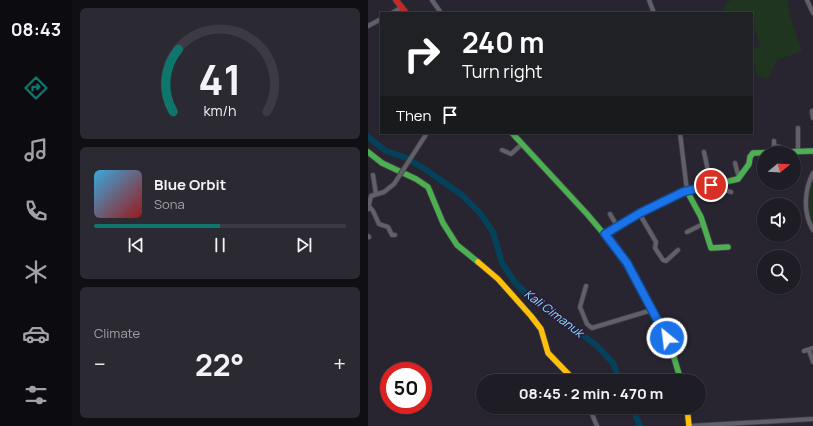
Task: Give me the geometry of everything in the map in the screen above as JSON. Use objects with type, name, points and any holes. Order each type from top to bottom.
[{"type":"street","points":[[396,0],[405,12]]},
{"type":"street","points":[[432,0],[440,12]]},
{"type":"street","points":[[649,0],[654,12]]},
{"type":"street","points":[[807,0],[813,13]]},
{"type":"street","points":[[394,12],[402,8]]},
{"type":"street","points":[[368,26],[380,20]]},
{"type":"street","points":[[812,111],[813,118]]},
{"type":"street","points":[[798,128],[798,146]]},
{"type":"street","points":[[395,235],[392,235],[388,227],[379,224],[369,206],[371,196],[384,192],[394,184],[426,134]]},
{"type":"street","points":[[513,134],[605,234],[627,263],[670,344],[679,374]]},
{"type":"street","points":[[680,134],[687,191],[703,224],[712,248],[728,247]]},
{"type":"street","points":[[774,141],[774,146]]},
{"type":"street","points":[[502,150],[511,154],[522,144]]},
{"type":"street","points":[[801,151],[813,152]]},
{"type":"street","points":[[368,152],[382,163],[416,179],[428,187],[443,223],[457,244],[498,279],[531,316],[541,329],[547,351],[568,374]]},
{"type":"street","points":[[704,152],[711,185]]},
{"type":"street","points":[[605,234],[640,213],[687,191],[739,179],[750,164],[750,157],[753,153],[757,153]]},
{"type":"street","points":[[735,163],[739,179]]},
{"type":"street","points":[[813,173],[807,188],[806,215],[813,230]]},
{"type":"street","points":[[373,175],[376,194]]},
{"type":"street","points":[[722,183],[725,190],[731,192]]},
{"type":"street","points":[[640,213],[656,242],[655,249],[664,260],[666,261],[678,250]]},
{"type":"street","points":[[610,214],[617,226]]},
{"type":"street","points":[[687,232],[703,224]]},
{"type":"street","points":[[586,286],[580,307],[587,324],[592,328],[652,310]]},
{"type":"street","points":[[804,351],[811,349],[813,362]]},
{"type":"street","points":[[592,414],[597,426]]},
{"type":"street","points":[[687,414],[689,426],[813,419]]},
{"type":"green space","points":[[731,0],[787,0],[791,19],[802,51],[777,60],[768,79],[757,76],[753,49],[760,47],[753,24],[753,12],[723,12],[725,4]]},
{"type":"green space","points":[[813,173],[813,230],[806,218],[807,188]]},
{"type":"waterway","name":"Kali Cimanuk","points":[[368,137],[386,151],[404,157],[425,169],[462,195],[480,213],[493,232],[502,263],[514,281],[532,300],[562,318],[598,347],[613,363],[617,374]]},
{"type":"waterway","name":"Kali Cimanuk","points":[[635,414],[640,426]]},
{"type":"traffic: fast","points":[[513,134],[587,214],[621,254],[670,344],[679,374]]},
{"type":"traffic: fast","points":[[728,247],[711,248],[701,217],[687,191],[738,179],[749,164],[750,157],[753,153],[813,151]]},
{"type":"traffic: fast","points":[[368,152],[382,163],[416,179],[428,187],[443,223],[457,245],[478,262]]},
{"type":"traffic: slow","points":[[478,262],[498,279],[531,316],[541,329],[548,353],[568,374]]},
{"type":"traffic: slow","points":[[688,414],[689,426]]},
{"type":"traffic: jam","points":[[396,0],[405,12]]},
{"type":"route","points":[[667,338],[627,263],[605,234],[640,213],[683,192],[711,185]]}]
